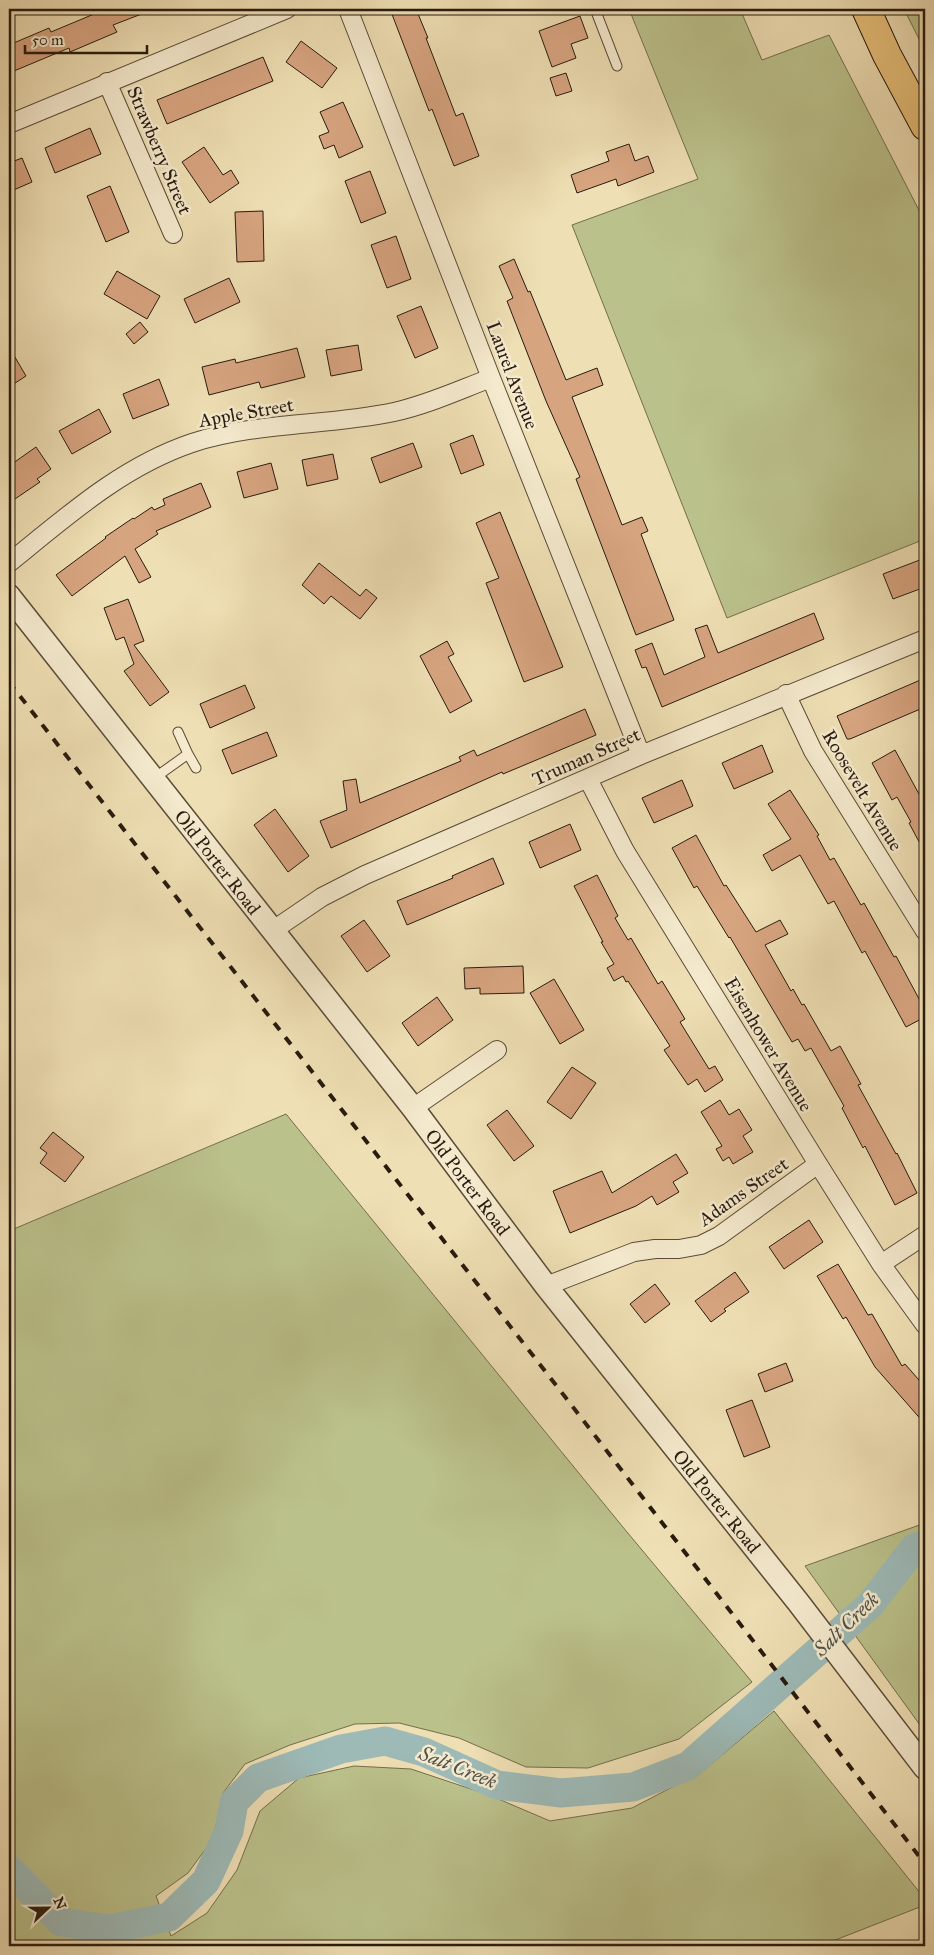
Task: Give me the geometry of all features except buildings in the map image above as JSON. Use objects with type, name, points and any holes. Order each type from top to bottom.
[{"type":"main road","points":[[866,9],[887,55],[925,126]]},
{"type":"street","name":"Strawberry Street","points":[[9,124],[287,9]]},
{"type":"street","name":"Laurel Avenue","points":[[348,9],[491,378],[641,755]]},
{"type":"street","name":"Strawberry Street","points":[[107,82],[174,234]]},
{"type":"street","name":"Apple Street","points":[[9,563],[104,487],[148,462],[191,443],[220,435],[394,412],[434,400],[491,378]]},
{"type":"street","name":"Old Porter Road","points":[[9,596],[413,1108],[546,1286],[798,1602],[925,1768]]},
{"type":"street","name":"Truman Street","points":[[272,931],[322,896],[343,885],[641,755],[786,694],[925,639]]},
{"type":"street","name":"Roosevelt Avenue","points":[[786,694],[813,751],[925,931]]},
{"type":"street","name":"Eisenhower Avenue","points":[[588,779],[625,851],[818,1164],[881,1264],[925,1325]]},
{"type":"street","points":[[413,1108],[497,1050]]},
{"type":"street","name":"Adams Street","points":[[546,1286],[634,1252],[655,1249],[679,1249],[701,1245],[719,1236],[818,1164]]},
{"type":"street","points":[[881,1264],[925,1235]]},
{"type":"lane","points":[[595,9],[617,66]]},
{"type":"lane","points":[[178,732],[196,768]]},
{"type":"lane","points":[[153,779],[188,754]]},
{"type":"green space","points":[[629,9],[740,9],[762,60],[829,35],[925,222],[925,539],[727,618],[572,225],[698,179]]},
{"type":"green space","points":[[904,9],[925,9],[925,51]]},
{"type":"green space","points":[[286,1114],[622,1526],[752,1682],[679,1739],[588,1768],[526,1767],[459,1738],[399,1723],[355,1724],[290,1745],[245,1764],[223,1793],[213,1839],[188,1873],[156,1896],[171,1936],[207,1913],[237,1870],[260,1811],[299,1778],[354,1766],[411,1769],[489,1795],[550,1821],[632,1808],[703,1771],[774,1711],[925,1899],[925,1905],[820,1946],[9,1946],[9,1231]]},
{"type":"green space","points":[[925,1523],[925,1732],[805,1566]]},
{"type":"waterway","name":"Salt Creek","points":[[9,1869],[61,1922],[109,1929],[169,1917],[206,1881],[229,1831],[234,1802],[258,1778],[341,1749],[385,1741],[424,1752],[497,1785],[561,1793],[633,1787],[688,1766],[870,1605],[914,1548],[925,1544]]},
{"type":"railway","points":[[9,682],[566,1398],[925,1864]]}]
